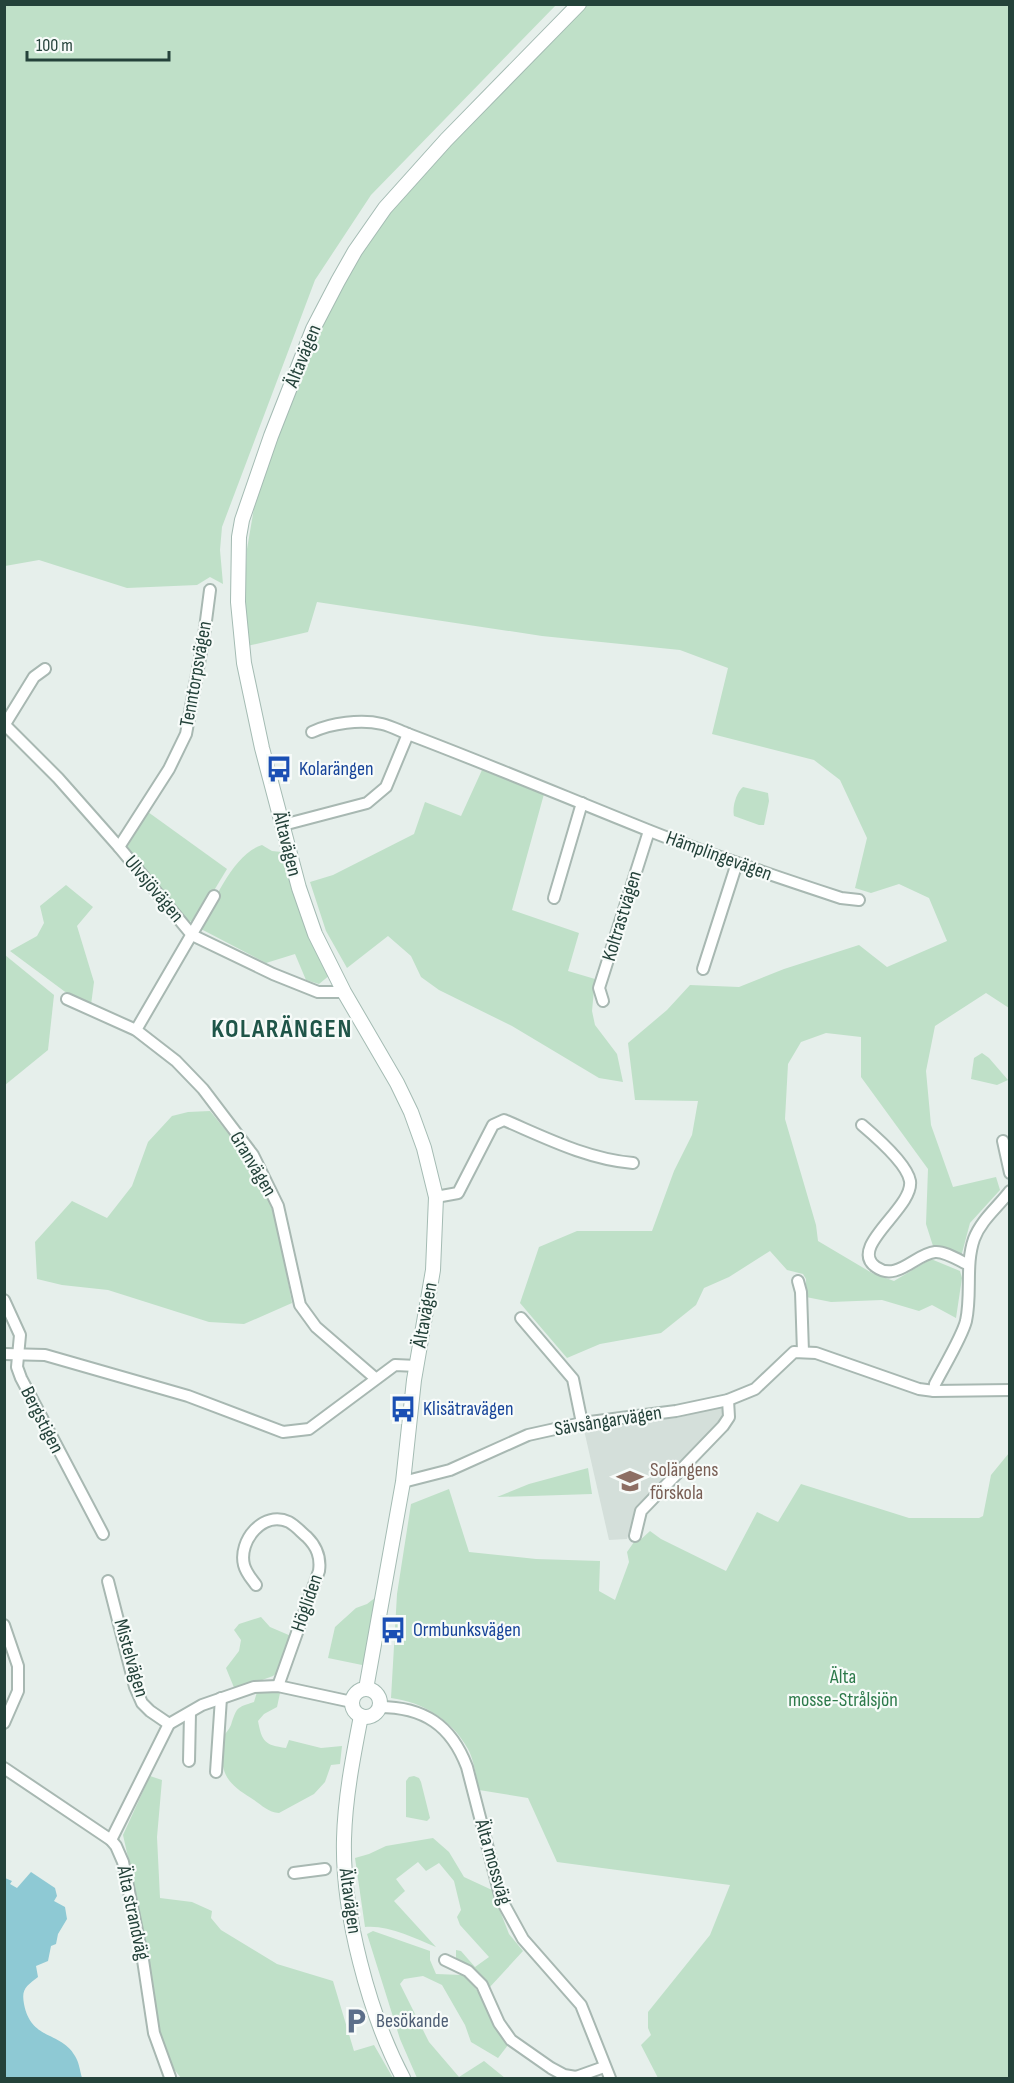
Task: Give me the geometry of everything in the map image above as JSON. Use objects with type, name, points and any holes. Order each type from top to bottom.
[{"type":"main road","name":"Ältavägen","points":[[366,1689],[404,1482],[417,1366],[433,1270],[436,1197],[424,1148],[411,1112],[397,1083],[344,992],[315,934],[299,888],[262,748],[246,674],[238,602],[239,537],[242,520],[271,436],[313,329],[338,281],[385,208],[446,140],[579,4]]},
{"type":"main road","points":[[366,1689],[376,1694],[379,1702],[379,1707],[374,1714],[368,1717],[353,1710],[352,1701],[357,1692],[366,1689]]},
{"type":"main road","name":"Ältavägen","points":[[362,1716],[346,1805],[345,1881],[366,1983],[403,2079]]},
{"type":"street","name":"Tenntorpsvägen","points":[[119,847],[169,769],[186,735],[210,590]]},
{"type":"street","points":[[5,724],[34,677],[45,669]]},
{"type":"street","name":"Hämplingevägen","points":[[312,732],[322,728],[357,723],[381,724],[649,831],[841,898],[859,900]]},
{"type":"street","name":"Ulvsjövägen","points":[[5,724],[58,778],[192,935],[273,974],[318,992],[344,992]]},
{"type":"street","points":[[283,825],[367,803],[386,787],[408,734]]},
{"type":"street","points":[[554,898],[582,803]]},
{"type":"street","name":"Koltrastvägen","points":[[603,1001],[599,988],[649,831]]},
{"type":"street","points":[[703,969],[737,863]]},
{"type":"street","points":[[136,1030],[214,896]]},
{"type":"street","name":"Granvägen","points":[[67,999],[136,1030],[189,1074],[203,1089],[253,1155],[278,1206],[300,1305],[316,1327],[375,1378]]},
{"type":"street","points":[[436,1197],[458,1193],[493,1125],[504,1120],[574,1151],[633,1163]]},
{"type":"street","points":[[862,1125],[885,1145],[910,1180],[906,1197],[872,1242],[868,1254],[870,1262],[877,1269],[895,1272],[921,1256],[938,1251],[969,1265]]},
{"type":"street","points":[[1003,1141],[1010,1173]]},
{"type":"street","points":[[934,1391],[935,1384],[965,1323],[969,1265],[974,1239],[987,1216],[1010,1191]]},
{"type":"street","points":[[798,1281],[801,1292],[803,1352],[816,1353],[919,1389],[934,1391],[1010,1390]]},
{"type":"street","name":"Bergstigen","points":[[4,1300],[20,1335],[17,1367],[21,1378],[103,1534]]},
{"type":"street","points":[[521,1318],[573,1379],[582,1423]]},
{"type":"street","name":"Sävsångarvägen","points":[[404,1482],[450,1470],[528,1435],[582,1423],[675,1411],[728,1400],[755,1389],[795,1352],[803,1352]]},
{"type":"street","points":[[4,1354],[45,1355],[178,1393],[283,1432],[309,1429],[395,1365],[417,1366]]},
{"type":"street","points":[[635,1536],[641,1511],[723,1426],[729,1417],[728,1400]]},
{"type":"street","name":"Högliden","points":[[256,1585],[248,1575],[243,1553],[251,1533],[261,1524],[272,1519],[287,1521],[314,1543],[321,1560],[319,1571],[278,1686]]},
{"type":"street","name":"Mistelvägen","points":[[108,1581],[135,1686],[142,1703],[169,1724]]},
{"type":"street","points":[[4,1626],[18,1666],[18,1691],[4,1723]]},
{"type":"street","points":[[111,1840],[169,1724],[202,1705],[254,1687],[278,1686],[352,1701]]},
{"type":"street","points":[[216,1772],[221,1698]]},
{"type":"street","name":"Älta mossväg","points":[[379,1707],[418,1712],[438,1723],[452,1736],[467,1767],[501,1899],[523,1939],[581,2005],[610,2079]]},
{"type":"street","points":[[189,1761],[190,1713]]},
{"type":"street","name":"Älta strandväg","points":[[4,1768],[111,1840],[116,1846],[123,1862],[143,1960],[153,2026],[170,2077]]},
{"type":"street","points":[[294,1872],[325,1869]]},
{"type":"street","points":[[445,1960],[468,1971],[483,1985],[499,2023],[511,2040],[551,2068],[576,2078],[604,2067]]},
{"type":"shaded area","name":"Solängens förskola","points":[[722,1407],[723,1419],[638,1509],[627,1539],[609,1540],[584,1430],[676,1418]]},
{"type":"green space","points":[[5,4],[556,5],[371,195],[315,280],[222,527],[220,550],[223,584],[210,577],[197,585],[127,588],[39,560],[5,566]]},
{"type":"green space","points":[[584,5],[1009,5],[1009,1008],[986,993],[935,1026],[926,1071],[931,1125],[953,1187],[996,1177],[1000,1190],[970,1223],[961,1257],[933,1246],[926,1224],[928,1169],[861,1077],[861,1037],[826,1033],[801,1042],[788,1064],[785,1119],[816,1225],[818,1241],[872,1273],[894,1281],[931,1259],[960,1271],[962,1278],[956,1318],[932,1305],[919,1311],[882,1300],[831,1302],[806,1297],[806,1279],[803,1274],[787,1270],[770,1251],[729,1277],[704,1288],[696,1305],[661,1333],[600,1344],[567,1358],[520,1303],[539,1247],[577,1231],[652,1231],[674,1171],[692,1135],[698,1101],[635,1100],[628,1043],[667,1010],[690,985],[739,987],[784,969],[859,945],[887,967],[947,941],[929,898],[899,884],[871,893],[855,888],[867,838],[840,780],[814,760],[712,734],[728,668],[680,650],[542,636],[317,602],[308,632],[247,646],[245,588],[247,549],[254,508],[297,382],[347,273],[386,211]]},
{"type":"green space","points":[[482,770],[544,794],[512,910],[579,933],[568,971],[595,979],[592,1011],[595,1025],[617,1054],[623,1082],[599,1078],[512,1026],[439,990],[421,977],[411,956],[388,936],[347,968],[326,931],[310,882],[333,875],[414,834],[425,802],[461,816]]},
{"type":"green space","points":[[743,787],[768,793],[769,801],[764,825],[734,816],[735,800]]},
{"type":"green space","points":[[148,812],[227,869],[195,922],[187,921],[126,849]]},
{"type":"green space","points":[[262,845],[272,851],[282,852],[307,931],[330,975],[319,984],[306,980],[295,954],[266,963],[200,927],[233,868],[252,850]]},
{"type":"green space","points":[[66,885],[93,907],[77,926],[94,982],[91,1005],[68,994],[10,951],[37,936],[44,923],[40,906]]},
{"type":"green space","points":[[5,955],[54,995],[48,1050],[5,1085]]},
{"type":"green space","points":[[982,1053],[1008,1080],[997,1085],[971,1079],[974,1058]]},
{"type":"green space","points":[[210,1111],[249,1162],[267,1195],[279,1235],[292,1303],[244,1324],[209,1322],[108,1290],[62,1285],[37,1279],[35,1242],[72,1201],[107,1218],[132,1186],[148,1142],[172,1116],[188,1112]]},
{"type":"green space","name":"Älta mosse-Strålsjön","points":[[1009,1453],[1009,2078],[658,2078],[641,2045],[651,2035],[648,2028],[648,2012],[710,1935],[730,1885],[557,1862],[528,1798],[479,1790],[470,1753],[454,1729],[425,1708],[391,1698],[397,1594],[411,1504],[449,1489],[469,1552],[536,1559],[600,1561],[599,1591],[615,1600],[629,1562],[627,1552],[634,1542],[638,1542],[650,1531],[661,1539],[726,1571],[757,1512],[778,1522],[801,1484],[909,1518],[979,1518],[983,1516],[991,1475]]},
{"type":"green space","points":[[588,1468],[592,1494],[497,1497],[529,1484]]},
{"type":"green space","points":[[380,1594],[367,1666],[328,1658],[335,1627],[356,1608],[367,1604]]},
{"type":"green space","points":[[261,1617],[270,1627],[291,1636],[279,1671],[273,1676],[235,1690],[226,1668],[239,1651],[241,1640],[234,1630],[239,1624]]},
{"type":"green space","points":[[257,1692],[280,1693],[277,1707],[264,1714],[258,1721],[261,1734],[269,1744],[286,1748],[289,1740],[321,1748],[342,1746],[340,1764],[331,1765],[325,1782],[314,1794],[279,1813],[268,1809],[232,1784],[225,1773],[222,1760],[223,1737],[236,1711],[254,1702]]},
{"type":"green space","points":[[150,1776],[162,1780],[157,1837],[160,1898],[192,1902],[212,1911],[211,1918],[221,1930],[277,1964],[333,1981],[354,2051],[374,2045],[393,2078],[181,2078],[169,2063],[152,2016],[138,1902],[123,1835]]},
{"type":"green space","points":[[414,1776],[421,1782],[430,1818],[427,1821],[406,1817],[406,1781],[409,1777]]},
{"type":"green space","points":[[433,1838],[449,1852],[464,1877],[492,1890],[509,1934],[523,1951],[489,1988],[456,1959],[456,1950],[461,1951],[475,1967],[489,1957],[460,1925],[457,1917],[461,1910],[454,1881],[439,1863],[426,1871],[418,1862],[396,1879],[405,1891],[394,1901],[436,1947],[392,1930],[365,1927],[355,1858],[386,1846]]},
{"type":"green space","points":[[373,1931],[430,1951],[430,1960],[436,1974],[462,1975],[470,1980],[482,1998],[494,2026],[508,2045],[498,2058],[471,2042],[465,2025],[442,1985],[423,1976],[404,1979],[400,1984],[429,2042],[459,2077],[484,2061],[505,2078],[417,2078],[400,2039],[367,1934]]},
{"type":"water","points":[[31,1872],[55,1888],[57,1896],[54,1901],[65,1907],[67,1919],[58,1934],[56,1944],[51,1946],[48,1961],[36,1966],[38,1977],[24,1991],[24,2004],[33,2024],[69,2048],[78,2061],[82,2078],[5,2078],[5,1878],[12,1881],[10,1884],[17,1888]]},
{"type":"place","name":"Kolarängen","points":[[279,769]]},
{"type":"place","name":"Klisätravägen","points":[[403,1409]]},
{"type":"place","name":"Solängens förskola","points":[[630,1481]]},
{"type":"place","name":"Ormbunksvägen","points":[[393,1630]]},
{"type":"place","name":"Besökande","points":[[356,2021]]},
{"type":"district","name":"KOLARÄNGEN","points":[[282,1029]]}]
